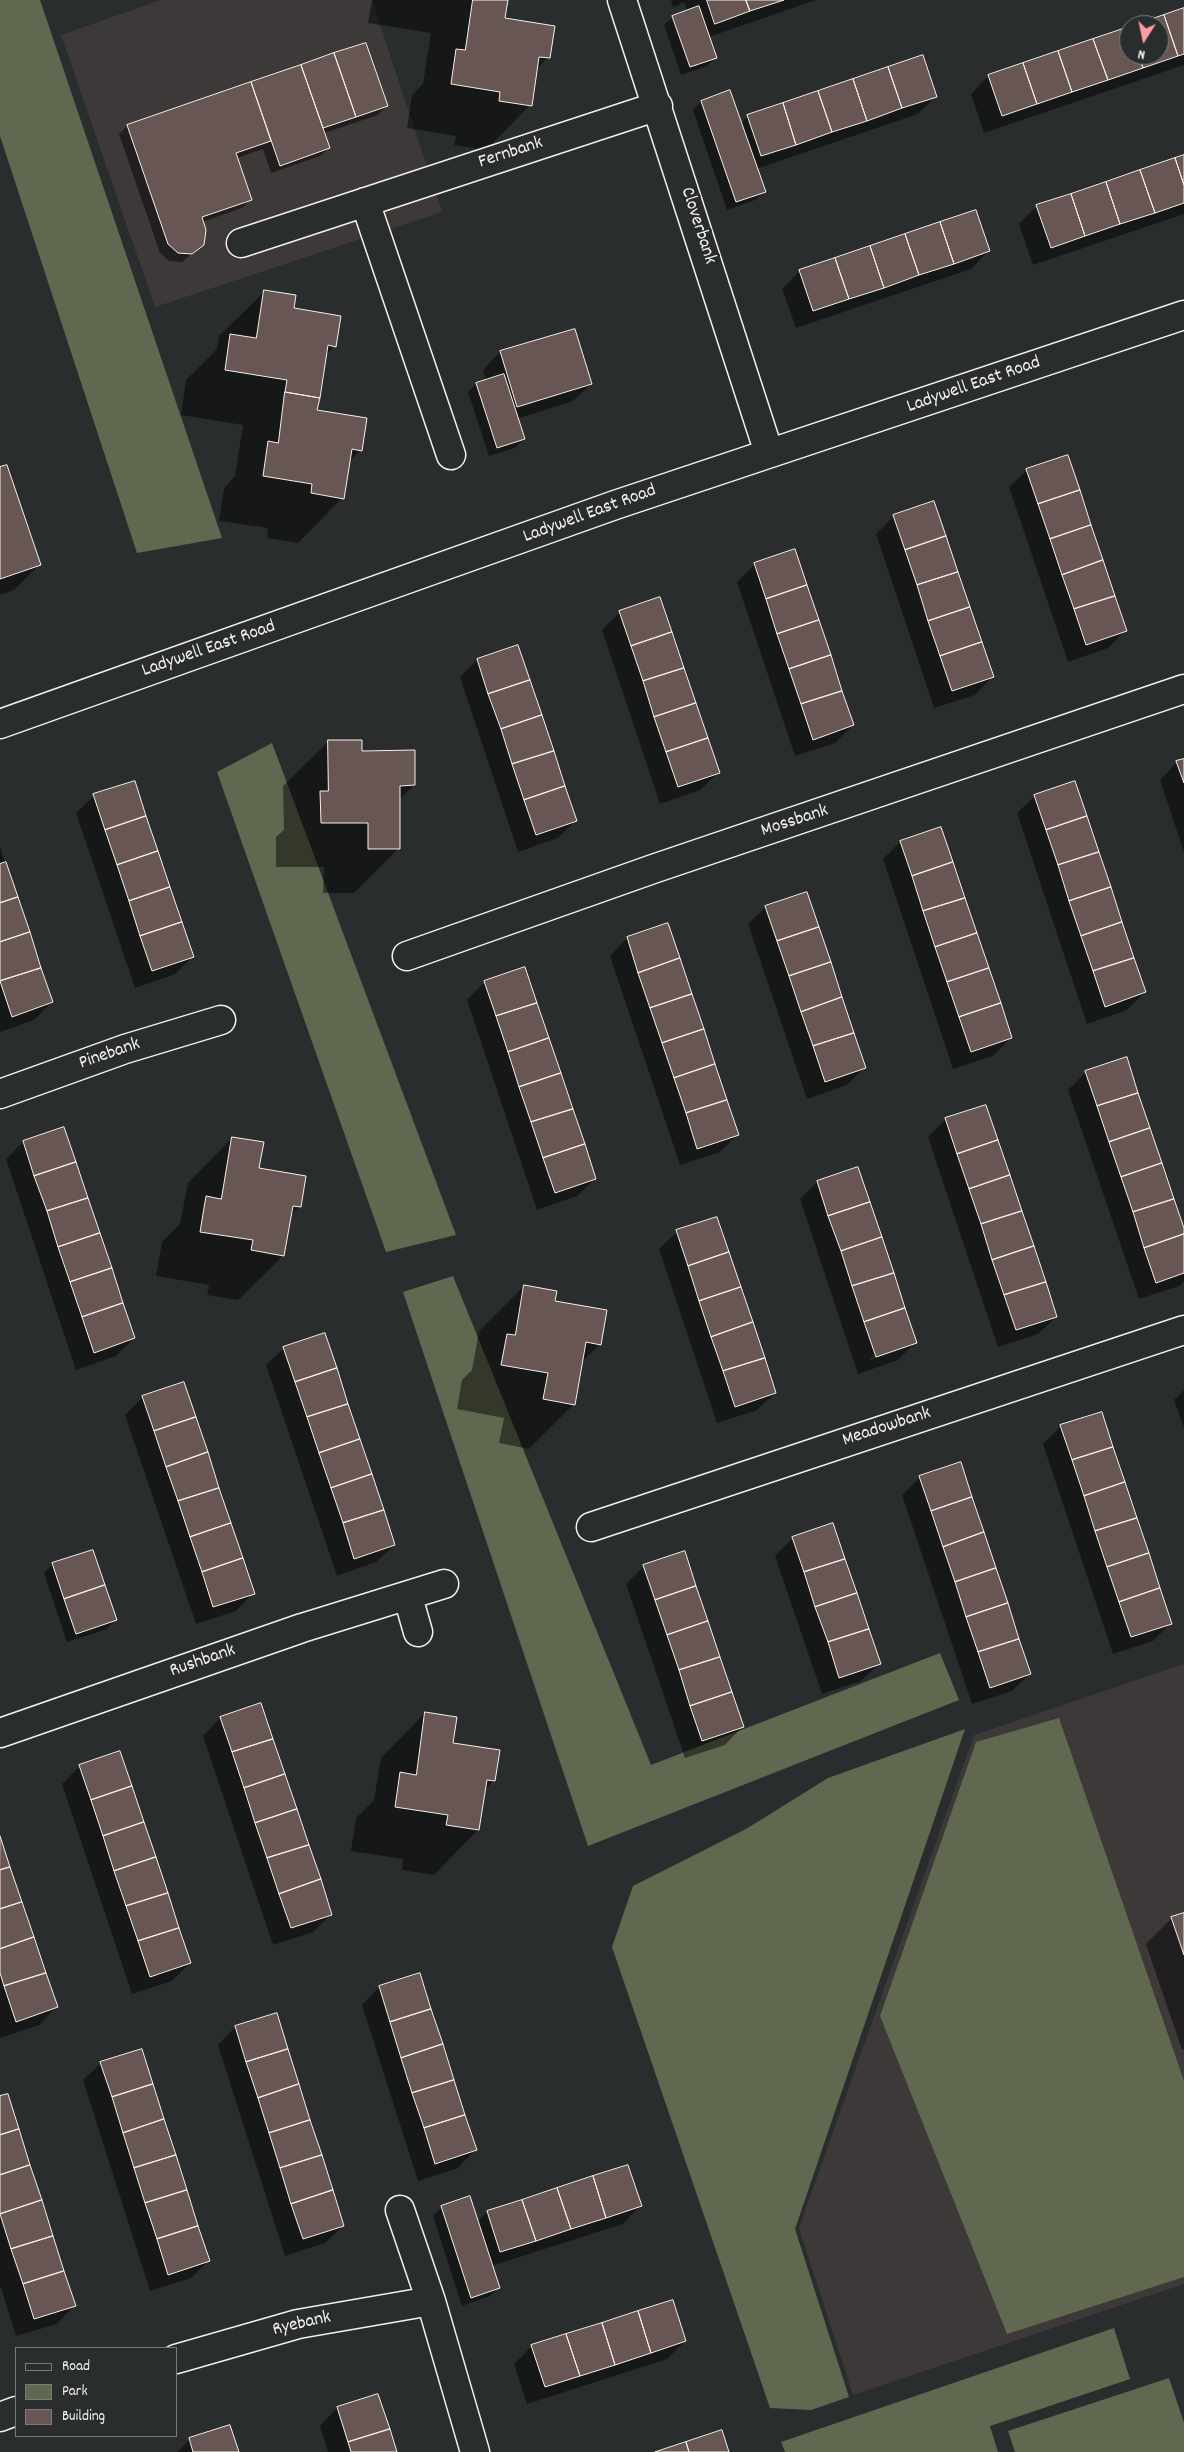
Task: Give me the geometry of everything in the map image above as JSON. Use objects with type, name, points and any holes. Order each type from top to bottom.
[{"type":"street","name":"Cloverbank","points":[[622,0],[658,106],[769,453]]},
{"type":"street","name":"Fernbank","points":[[241,242],[658,106]]},
{"type":"street","points":[[365,202],[451,455]]},
{"type":"street","name":"Ladywell East Road","points":[[0,724],[615,505],[1184,315]]},
{"type":"street","name":"Mossbank","points":[[406,956],[653,869],[1184,690]]},
{"type":"street","name":"Pinebank","points":[[0,1094],[125,1049],[221,1020]]},
{"type":"street","name":"Meadowbank","points":[[591,1527],[1184,1330]]},
{"type":"street","name":"Rushbank","points":[[0,1733],[302,1628],[408,1597],[444,1584]]},
{"type":"street","points":[[408,1597],[418,1632]]},
{"type":"street","points":[[400,2210],[431,2301],[475,2452]]},
{"type":"street","name":"Ryebank","points":[[178,2359],[298,2324],[431,2301]]},
{"type":"street","points":[[0,2417],[15,2411]]},
{"type":"shaded area","points":[[161,0],[372,0],[442,212],[155,307],[61,35]]},
{"type":"shaded area","points":[[1184,1664],[1184,2284],[853,2395],[799,2228],[974,1735]]},
{"type":"green space","points":[[0,0],[40,0],[222,538],[137,553],[0,136]]},
{"type":"green space","points":[[272,743],[456,1235],[386,1252],[217,772]]},
{"type":"green space","points":[[453,1276],[651,1765],[940,1653],[959,1700],[588,1846],[403,1292]]},
{"type":"green space","points":[[1059,1718],[1184,2081],[1184,2277],[1007,2334],[880,2016],[976,1742]]},
{"type":"green space","points":[[965,1729],[795,2229],[849,2397],[811,2410],[770,2408],[612,1947],[633,1886],[746,1829],[828,1778]]},
{"type":"green space","points":[[1114,2328],[1130,2379],[990,2426],[998,2452],[785,2452],[781,2442]]},
{"type":"green space","points":[[1169,2378],[1184,2423],[1184,2452],[1015,2452],[1008,2431]]},
{"type":"building","points":[[473,0],[508,0],[505,18],[555,26],[550,58],[539,57],[532,106],[499,101],[500,92],[451,84],[456,49],[465,50]]},
{"type":"building","points":[[707,0],[746,0],[750,11],[715,24]]},
{"type":"building","points":[[746,0],[784,0],[750,11]]},
{"type":"building","points":[[699,6],[717,58],[690,67],[672,16]]},
{"type":"building","points":[[1184,8],[1184,54],[1178,56],[1169,30],[1169,15],[1164,15]]},
{"type":"building","points":[[1119,30],[1119,65],[1142,65],[1143,68],[1108,80],[1093,39]]},
{"type":"building","points":[[1169,30],[1178,56],[1169,59]]},
{"type":"building","points":[[1093,39],[1108,80],[1072,92],[1058,51]]},
{"type":"building","points":[[366,43],[388,106],[356,117],[334,53]]},
{"type":"building","points":[[1058,51],[1072,92],[1037,104],[1023,63]]},
{"type":"building","points":[[334,53],[356,117],[323,128],[301,65]]},
{"type":"building","points":[[923,55],[937,97],[902,108],[888,67]]},
{"type":"building","points":[[1023,63],[1037,104],[1002,116],[988,75]]},
{"type":"building","points":[[301,65],[330,148],[280,166],[251,82]]},
{"type":"building","points":[[888,67],[902,108],[867,121],[853,79]]},
{"type":"building","points":[[853,79],[867,121],[832,132],[818,91]]},
{"type":"building","points":[[251,82],[271,141],[236,153],[252,200],[202,217],[206,230],[204,245],[192,254],[178,253],[168,244],[127,125]]},
{"type":"building","points":[[730,90],[766,192],[736,202],[701,101]]},
{"type":"building","points":[[818,91],[832,132],[796,145],[783,103]]},
{"type":"building","points":[[783,103],[796,145],[761,156],[747,115]]},
{"type":"building","points":[[1184,155],[1184,185],[1175,158]]},
{"type":"building","points":[[1175,158],[1184,185],[1184,203],[1155,213],[1140,170]]},
{"type":"building","points":[[1140,170],[1155,213],[1120,224],[1106,182]]},
{"type":"building","points":[[1106,182],[1120,224],[1085,236],[1071,194]]},
{"type":"building","points":[[1071,194],[1085,236],[1051,248],[1036,205]]},
{"type":"building","points":[[976,210],[990,251],[954,264],[940,222]]},
{"type":"building","points":[[940,222],[954,264],[919,275],[905,234]]},
{"type":"building","points":[[905,234],[919,275],[884,288],[870,246]]},
{"type":"building","points":[[870,246],[884,288],[849,299],[835,258]]},
{"type":"building","points":[[835,258],[849,299],[813,311],[799,270]]},
{"type":"building","points":[[264,290],[296,295],[294,308],[341,316],[336,347],[328,345],[320,398],[285,392],[287,380],[225,370],[230,334],[256,338]]},
{"type":"building","points":[[575,329],[592,384],[517,407],[500,351]]},
{"type":"building","points":[[504,374],[525,439],[497,448],[476,383]]},
{"type":"building","points":[[285,392],[320,398],[317,410],[367,418],[362,451],[352,449],[344,499],[311,493],[312,484],[263,476],[268,441],[278,443]]},
{"type":"building","points":[[1068,455],[1080,490],[1038,504],[1026,469]]},
{"type":"building","points":[[7,465],[41,565],[0,579],[0,467]]},
{"type":"building","points":[[1080,490],[1091,525],[1050,539],[1038,504]]},
{"type":"building","points":[[934,501],[946,536],[905,550],[893,515]]},
{"type":"building","points":[[1091,525],[1103,560],[1062,575],[1050,539]]},
{"type":"building","points":[[946,536],[958,572],[917,585],[905,550]]},
{"type":"building","points":[[795,549],[807,585],[766,599],[754,563]]},
{"type":"building","points":[[1103,560],[1115,596],[1074,609],[1062,575]]},
{"type":"building","points":[[958,572],[970,607],[928,621],[917,585]]},
{"type":"building","points":[[807,585],[819,620],[777,634],[766,599]]},
{"type":"building","points":[[1115,596],[1127,631],[1086,645],[1074,609]]},
{"type":"building","points":[[660,597],[672,632],[631,646],[619,611]]},
{"type":"building","points":[[970,607],[982,642],[940,656],[928,621]]},
{"type":"building","points":[[819,620],[831,655],[789,669],[777,634]]},
{"type":"building","points":[[672,632],[684,668],[643,681],[631,646]]},
{"type":"building","points":[[982,642],[994,677],[952,691],[940,656]]},
{"type":"building","points":[[518,645],[530,680],[488,694],[477,659]]},
{"type":"building","points":[[831,655],[842,691],[801,704],[789,669]]},
{"type":"building","points":[[684,668],[696,703],[654,717],[643,681]]},
{"type":"building","points":[[530,680],[542,715],[501,729],[488,694]]},
{"type":"building","points":[[842,691],[854,725],[813,740],[801,704]]},
{"type":"building","points":[[696,703],[708,738],[666,752],[654,717]]},
{"type":"building","points":[[542,715],[554,751],[512,764],[501,729]]},
{"type":"building","points":[[708,738],[720,773],[678,787],[666,752]]},
{"type":"building","points":[[328,740],[362,740],[362,751],[415,750],[415,785],[400,786],[400,849],[368,849],[368,823],[321,823],[320,791],[328,791]]},
{"type":"building","points":[[554,751],[565,786],[524,800],[512,764]]},
{"type":"building","points":[[1184,759],[1184,783],[1176,761]]},
{"type":"building","points":[[135,781],[146,816],[105,830],[93,794]]},
{"type":"building","points":[[1075,781],[1087,816],[1046,830],[1034,795]]},
{"type":"building","points":[[565,786],[577,821],[536,835],[524,800]]},
{"type":"building","points":[[146,816],[158,851],[117,865],[105,830]]},
{"type":"building","points":[[1087,816],[1099,852],[1058,865],[1046,830]]},
{"type":"building","points":[[941,827],[953,862],[912,876],[900,841]]},
{"type":"building","points":[[158,851],[170,887],[129,901],[117,865]]},
{"type":"building","points":[[1099,852],[1111,887],[1069,901],[1058,865]]},
{"type":"building","points":[[6,862],[18,897],[0,903],[0,864]]},
{"type":"building","points":[[953,862],[965,898],[923,911],[912,876]]},
{"type":"building","points":[[170,887],[182,922],[140,936],[129,901]]},
{"type":"building","points":[[1111,887],[1122,922],[1081,936],[1069,901]]},
{"type":"building","points":[[807,892],[819,927],[777,941],[765,906]]},
{"type":"building","points":[[18,897],[30,932],[0,942],[0,903]]},
{"type":"building","points":[[965,898],[977,933],[935,947],[923,911]]},
{"type":"building","points":[[182,922],[194,957],[152,971],[140,936]]},
{"type":"building","points":[[1122,922],[1134,958],[1093,971],[1081,936]]},
{"type":"building","points":[[668,923],[680,958],[638,973],[627,937]]},
{"type":"building","points":[[819,927],[831,962],[789,976],[777,941]]},
{"type":"building","points":[[30,932],[41,968],[0,981],[0,942]]},
{"type":"building","points":[[977,933],[989,968],[947,982],[935,947]]},
{"type":"building","points":[[680,958],[692,994],[650,1008],[638,973]]},
{"type":"building","points":[[1134,958],[1146,992],[1105,1007],[1093,971]]},
{"type":"building","points":[[831,962],[842,997],[801,1012],[789,976]]},
{"type":"building","points":[[525,967],[537,1003],[496,1016],[484,981]]},
{"type":"building","points":[[41,968],[53,1002],[12,1017],[0,981]]},
{"type":"building","points":[[989,968],[1001,1003],[959,1017],[947,982]]},
{"type":"building","points":[[692,994],[704,1029],[662,1043],[650,1008]]},
{"type":"building","points":[[842,997],[854,1033],[813,1046],[801,1012]]},
{"type":"building","points":[[537,1003],[549,1038],[508,1052],[496,1016]]},
{"type":"building","points":[[1001,1003],[1012,1038],[971,1052],[959,1017]]},
{"type":"building","points":[[704,1029],[715,1064],[674,1078],[662,1043]]},
{"type":"building","points":[[854,1033],[866,1068],[825,1082],[813,1046]]},
{"type":"building","points":[[549,1038],[561,1073],[519,1087],[508,1052]]},
{"type":"building","points":[[1127,1057],[1138,1093],[1097,1106],[1085,1071]]},
{"type":"building","points":[[715,1064],[727,1100],[686,1113],[674,1078]]},
{"type":"building","points":[[561,1073],[573,1109],[531,1122],[519,1087]]},
{"type":"building","points":[[1138,1093],[1150,1128],[1109,1142],[1097,1106]]},
{"type":"building","points":[[727,1100],[739,1135],[697,1149],[686,1113]]},
{"type":"building","points":[[986,1105],[998,1140],[957,1154],[945,1118]]},
{"type":"building","points":[[573,1109],[585,1144],[543,1158],[531,1122]]},
{"type":"building","points":[[64,1127],[76,1162],[34,1176],[23,1141]]},
{"type":"building","points":[[1150,1128],[1162,1163],[1121,1177],[1109,1142]]},
{"type":"building","points":[[232,1137],[264,1142],[259,1168],[306,1176],[301,1207],[293,1206],[284,1256],[251,1250],[253,1240],[200,1232],[206,1196],[221,1199]]},
{"type":"building","points":[[998,1140],[1010,1175],[969,1189],[957,1154]]},
{"type":"building","points":[[585,1144],[596,1179],[555,1193],[543,1158]]},
{"type":"building","points":[[76,1162],[88,1198],[47,1211],[34,1176]]},
{"type":"building","points":[[1162,1163],[1174,1199],[1133,1212],[1121,1177]]},
{"type":"building","points":[[858,1167],[870,1202],[828,1216],[817,1181]]},
{"type":"building","points":[[1010,1175],[1022,1211],[981,1224],[969,1189]]},
{"type":"building","points":[[88,1198],[100,1233],[58,1247],[47,1211]]},
{"type":"building","points":[[1174,1199],[1184,1228],[1184,1234],[1144,1248],[1133,1212]]},
{"type":"building","points":[[870,1202],[882,1237],[841,1251],[828,1216]]},
{"type":"building","points":[[1022,1211],[1034,1246],[992,1260],[981,1224]]},
{"type":"building","points":[[717,1217],[729,1252],[688,1266],[676,1230]]},
{"type":"building","points":[[100,1233],[112,1268],[70,1282],[58,1247]]},
{"type":"building","points":[[1184,1234],[1184,1273],[1156,1283],[1144,1248]]},
{"type":"building","points":[[882,1237],[894,1273],[852,1286],[841,1251]]},
{"type":"building","points":[[1034,1246],[1046,1282],[1004,1295],[992,1260]]},
{"type":"building","points":[[729,1252],[741,1287],[699,1301],[688,1266]]},
{"type":"building","points":[[112,1268],[123,1303],[82,1317],[70,1282]]},
{"type":"building","points":[[894,1273],[905,1308],[864,1322],[852,1286]]},
{"type":"building","points":[[1046,1282],[1057,1317],[1016,1330],[1004,1295]]},
{"type":"building","points":[[524,1285],[557,1291],[555,1301],[607,1310],[601,1345],[586,1342],[575,1405],[543,1399],[548,1373],[501,1365],[507,1334],[515,1335]]},
{"type":"building","points":[[741,1287],[753,1322],[711,1337],[699,1301]]},
{"type":"building","points":[[123,1303],[135,1338],[94,1353],[82,1317]]},
{"type":"building","points":[[905,1308],[917,1343],[876,1357],[864,1322]]},
{"type":"building","points":[[753,1322],[765,1358],[723,1371],[711,1337]]},
{"type":"building","points":[[325,1333],[337,1368],[295,1382],[283,1347]]},
{"type":"building","points":[[765,1358],[776,1393],[735,1407],[723,1371]]},
{"type":"building","points":[[337,1368],[348,1404],[307,1417],[295,1382]]},
{"type":"building","points":[[184,1382],[196,1417],[154,1431],[142,1396]]},
{"type":"building","points":[[348,1404],[360,1439],[319,1453],[307,1417]]},
{"type":"building","points":[[1102,1412],[1113,1447],[1072,1460],[1060,1425]]},
{"type":"building","points":[[196,1417],[208,1452],[166,1467],[154,1431]]},
{"type":"building","points":[[360,1439],[372,1474],[331,1488],[319,1453]]},
{"type":"building","points":[[1113,1447],[1125,1482],[1084,1496],[1072,1460]]},
{"type":"building","points":[[208,1452],[219,1488],[178,1501],[166,1467]]},
{"type":"building","points":[[961,1462],[972,1497],[931,1511],[919,1476]]},
{"type":"building","points":[[372,1474],[384,1510],[343,1523],[331,1488]]},
{"type":"building","points":[[1125,1482],[1137,1518],[1095,1531],[1084,1496]]},
{"type":"building","points":[[219,1488],[231,1523],[190,1537],[178,1501]]},
{"type":"building","points":[[972,1497],[984,1532],[943,1547],[931,1511]]},
{"type":"building","points":[[384,1510],[395,1545],[354,1559],[343,1523]]},
{"type":"building","points":[[1137,1518],[1149,1553],[1107,1567],[1095,1531]]},
{"type":"building","points":[[231,1523],[243,1558],[202,1572],[190,1537]]},
{"type":"building","points":[[833,1523],[845,1559],[804,1572],[792,1537]]},
{"type":"building","points":[[984,1532],[996,1568],[955,1582],[943,1547]]},
{"type":"building","points":[[93,1550],[105,1585],[64,1599],[52,1563]]},
{"type":"building","points":[[685,1551],[696,1586],[655,1600],[643,1565]]},
{"type":"building","points":[[1149,1553],[1160,1588],[1119,1602],[1107,1567]]},
{"type":"building","points":[[243,1558],[255,1594],[213,1607],[202,1572]]},
{"type":"building","points":[[845,1559],[857,1593],[815,1607],[804,1572]]},
{"type":"building","points":[[996,1568],[1008,1603],[966,1617],[955,1582]]},
{"type":"building","points":[[105,1585],[117,1620],[76,1634],[64,1599]]},
{"type":"building","points":[[696,1586],[708,1621],[667,1635],[655,1600]]},
{"type":"building","points":[[1160,1588],[1172,1624],[1131,1637],[1119,1602]]},
{"type":"building","points":[[857,1593],[869,1629],[828,1642],[815,1607]]},
{"type":"building","points":[[1008,1603],[1019,1639],[978,1652],[966,1617]]},
{"type":"building","points":[[708,1621],[720,1657],[679,1670],[667,1635]]},
{"type":"building","points":[[869,1629],[881,1664],[839,1678],[828,1642]]},
{"type":"building","points":[[1019,1639],[1031,1674],[990,1688],[978,1652]]},
{"type":"building","points":[[720,1657],[732,1692],[690,1706],[679,1670]]},
{"type":"building","points":[[732,1692],[744,1727],[702,1741],[690,1706]]},
{"type":"building","points":[[261,1703],[273,1739],[232,1752],[220,1717]]},
{"type":"building","points":[[425,1712],[457,1717],[453,1743],[500,1750],[495,1781],[487,1780],[479,1830],[446,1825],[448,1815],[395,1807],[400,1772],[416,1775]]},
{"type":"building","points":[[273,1739],[285,1774],[244,1788],[232,1752]]},
{"type":"building","points":[[120,1751],[132,1786],[91,1800],[79,1765]]},
{"type":"building","points":[[285,1774],[297,1809],[255,1823],[244,1788]]},
{"type":"building","points":[[132,1786],[144,1822],[103,1836],[91,1800]]},
{"type":"building","points":[[297,1809],[309,1845],[267,1858],[255,1823]]},
{"type":"building","points":[[144,1822],[156,1857],[114,1871],[103,1836]]},
{"type":"building","points":[[0,1836],[10,1867],[0,1870]]},
{"type":"building","points":[[309,1845],[321,1879],[279,1894],[267,1858]]},
{"type":"building","points":[[156,1857],[168,1893],[126,1906],[114,1871]]},
{"type":"building","points":[[10,1867],[22,1902],[0,1909],[0,1870]]},
{"type":"building","points":[[321,1879],[332,1915],[291,1928],[279,1894]]},
{"type":"building","points":[[168,1893],[179,1928],[138,1941],[126,1906]]},
{"type":"building","points":[[22,1902],[34,1937],[0,1949],[0,1909]]},
{"type":"building","points":[[1184,1913],[1184,1955],[1171,1917]]},
{"type":"building","points":[[179,1928],[191,1963],[150,1977],[138,1941]]},
{"type":"building","points":[[34,1937],[46,1973],[4,1986],[0,1973],[0,1949]]},
{"type":"building","points":[[46,1973],[58,2007],[16,2022],[4,1986]]},
{"type":"building","points":[[420,1973],[431,2009],[390,2022],[379,1986]]},
{"type":"building","points":[[431,2009],[443,2044],[401,2058],[390,2022]]},
{"type":"building","points":[[277,2013],[288,2049],[246,2062],[235,2026]]},
{"type":"building","points":[[443,2044],[454,2080],[412,2093],[401,2058]]},
{"type":"building","points":[[142,2049],[153,2084],[112,2097],[100,2062]]},
{"type":"building","points":[[288,2049],[299,2084],[258,2098],[246,2062]]},
{"type":"building","points":[[454,2080],[465,2115],[424,2128],[412,2093]]},
{"type":"building","points":[[153,2084],[164,2119],[123,2133],[112,2097]]},
{"type":"building","points":[[299,2084],[310,2120],[269,2133],[258,2098]]},
{"type":"building","points":[[8,2094],[19,2129],[0,2135],[0,2096]]},
{"type":"building","points":[[465,2115],[477,2150],[435,2164],[424,2128]]},
{"type":"building","points":[[164,2119],[176,2155],[134,2168],[123,2133]]},
{"type":"building","points":[[310,2120],[322,2155],[280,2168],[269,2133]]},
{"type":"building","points":[[19,2129],[30,2165],[0,2175],[0,2135]]},
{"type":"building","points":[[176,2155],[187,2190],[145,2203],[134,2168]]},
{"type":"building","points":[[322,2155],[333,2190],[291,2204],[280,2168]]},
{"type":"building","points":[[30,2165],[42,2200],[0,2214],[0,2175]]},
{"type":"building","points":[[628,2165],[642,2206],[606,2218],[593,2176]]},
{"type":"building","points":[[593,2176],[606,2218],[571,2229],[557,2188]]},
{"type":"building","points":[[557,2188],[571,2229],[536,2241],[522,2200]]},
{"type":"building","points":[[187,2190],[198,2226],[157,2239],[145,2203]]},
{"type":"building","points":[[333,2190],[344,2226],[303,2239],[291,2204]]},
{"type":"building","points":[[470,2196],[500,2288],[471,2298],[441,2206]]},
{"type":"building","points":[[42,2200],[53,2236],[11,2249],[0,2214]]},
{"type":"building","points":[[522,2200],[536,2241],[500,2252],[487,2211]]},
{"type":"building","points":[[198,2226],[210,2261],[168,2275],[157,2239]]},
{"type":"building","points":[[53,2236],[64,2271],[23,2284],[11,2249]]},
{"type":"building","points":[[64,2271],[76,2306],[34,2319],[23,2284]]},
{"type":"building","points":[[673,2300],[686,2341],[651,2353],[638,2311]]},
{"type":"building","points":[[638,2311],[651,2353],[615,2365],[602,2323]]},
{"type":"building","points":[[602,2323],[615,2365],[580,2376],[566,2334]]},
{"type":"building","points":[[566,2334],[580,2376],[545,2387],[531,2345]]},
{"type":"building","points":[[378,2394],[390,2429],[348,2442],[337,2407]]},
{"type":"building","points":[[230,2425],[239,2452],[193,2452],[189,2438]]},
{"type":"building","points":[[390,2429],[397,2452],[351,2452],[348,2442]]},
{"type":"building","points":[[722,2430],[729,2452],[689,2452],[686,2442]]},
{"type":"building","points":[[686,2442],[689,2452],[655,2452]]}]
